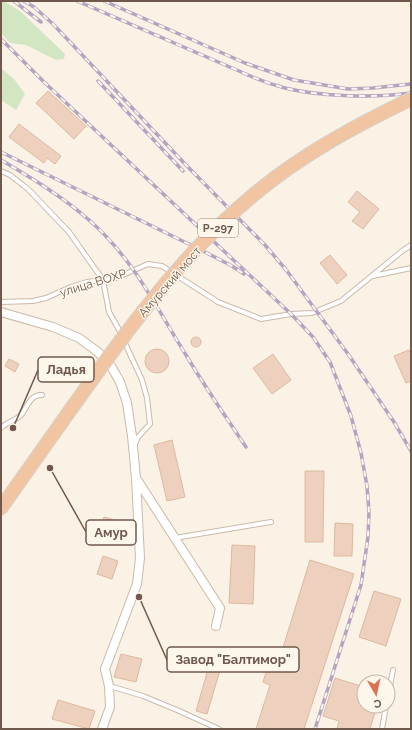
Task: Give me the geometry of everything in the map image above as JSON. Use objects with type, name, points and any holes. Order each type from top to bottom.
[{"type":"highway","name":"Амурский мост","points":[[1,508],[71,409],[145,309],[192,255],[251,197],[323,145],[366,121],[411,99]]},
{"type":"street","points":[[1,312],[53,327],[79,338],[98,352],[111,366],[120,382],[127,403],[136,478],[140,558],[138,575],[133,594],[105,669],[109,686],[110,707],[102,729]]},
{"type":"street","points":[[136,478],[220,608],[216,626]]},
{"type":"lane","points":[[1,171],[28,189],[69,232],[103,280],[109,312],[120,329],[142,380],[147,398],[150,424],[138,437],[133,449]]},
{"type":"lane","name":"улица ВОХР","points":[[1,302],[33,301],[46,298],[87,282],[116,278],[148,264],[162,266],[218,302],[261,319],[291,314],[312,313],[341,301],[373,276],[400,252],[411,245]]},
{"type":"lane","points":[[373,276],[411,268]]},
{"type":"lane","points":[[1,428],[22,414],[26,405],[38,394],[42,395]]},
{"type":"lane","points":[[175,538],[271,522]]},
{"type":"lane","points":[[392,674],[393,670]]},
{"type":"lane","points":[[109,686],[143,696],[219,729]]},
{"type":"lane","points":[[382,729],[385,714]]},
{"type":"green space","points":[[1,1],[4,1],[21,12],[65,54],[64,59],[56,60],[26,45],[10,43],[1,33]]},
{"type":"green space","points":[[1,68],[14,79],[25,94],[16,110],[1,100]]},
{"type":"building","points":[[48,91],[86,126],[74,139],[36,103]]},
{"type":"building","points":[[19,124],[61,156],[55,164],[47,158],[44,163],[9,137]]},
{"type":"building","points":[[357,191],[379,209],[363,229],[352,221],[360,212],[348,202]]},
{"type":"building","points":[[330,255],[347,275],[337,284],[320,263]]},
{"type":"building","points":[[194,337],[198,337],[200,338],[200,346],[194,347],[191,344],[191,340]]},
{"type":"building","points":[[157,349],[165,353],[169,361],[165,369],[157,373],[149,369],[145,361],[149,353]]},
{"type":"building","points":[[409,350],[411,354],[411,381],[406,383],[394,356]]},
{"type":"building","points":[[273,354],[291,380],[272,394],[253,368]]},
{"type":"building","points":[[9,359],[19,364],[15,372],[5,366]]},
{"type":"building","points":[[172,440],[185,497],[167,501],[154,445]]},
{"type":"building","points":[[305,471],[324,471],[323,542],[305,542]]},
{"type":"building","points":[[104,517],[114,520],[110,534],[100,531]]},
{"type":"building","points":[[335,523],[353,524],[352,556],[334,556]]},
{"type":"building","points":[[232,545],[255,546],[253,604],[229,603]]},
{"type":"building","points":[[103,556],[118,561],[112,579],[97,574]]},
{"type":"building","points":[[310,560],[354,574],[304,729],[256,729],[270,685],[263,682],[274,647],[282,651]]},
{"type":"building","points":[[374,591],[401,599],[386,646],[359,637]]},
{"type":"building","points":[[213,652],[231,657],[228,669],[221,667],[207,714],[196,711]]},
{"type":"building","points":[[121,654],[142,659],[136,682],[114,677]]},
{"type":"building","points":[[335,678],[356,685],[356,714],[375,714],[370,729],[337,729],[339,721],[323,716]]},
{"type":"building","points":[[58,700],[95,711],[89,729],[52,719]]},
{"type":"railway","points":[[14,1],[41,22]]},
{"type":"railway","points":[[24,1],[34,7],[53,24],[186,165],[265,245],[287,271],[348,354],[394,422],[411,451]]},
{"type":"railway","points":[[77,1],[250,76],[285,88],[348,96],[381,96],[411,93]]},
{"type":"railway","points":[[104,1],[245,63],[294,80],[348,89],[411,84]]},
{"type":"railway","points":[[1,39],[44,82],[291,314],[313,337],[330,362],[351,416],[361,453],[367,486],[369,512],[368,537],[361,585],[315,729]]},
{"type":"railway","points":[[98,81],[183,171]]},
{"type":"railway","points":[[1,152],[203,251],[244,274]]},
{"type":"railway","points":[[1,160],[68,203],[105,235],[118,250],[143,284],[201,379],[246,447]]},
{"type":"place","name":"Ладья","points":[[13,428]]},
{"type":"place","name":"Амур","points":[[50,468]]},
{"type":"place","name":"Завод \"Балтимор\"","points":[[139,597]]}]
